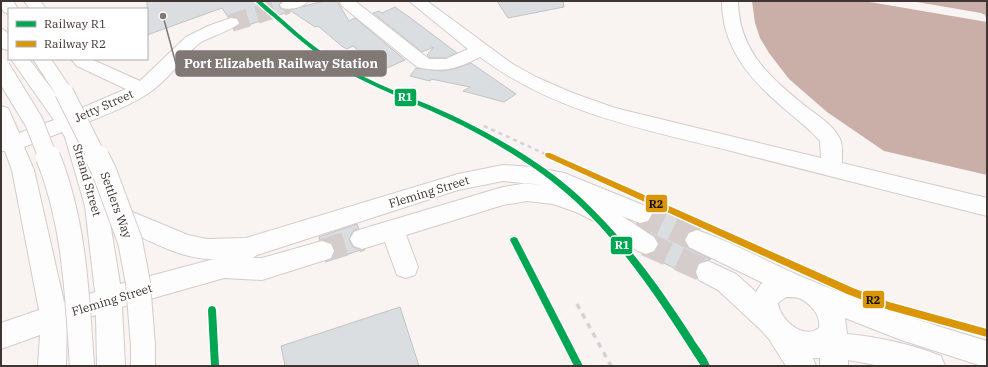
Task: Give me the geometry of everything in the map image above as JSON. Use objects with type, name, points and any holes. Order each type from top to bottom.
[{"type":"main road","points":[[417,1],[518,75],[585,106],[611,114],[987,207]]},
{"type":"main road","points":[[730,1],[730,24],[738,43],[748,60],[762,77],[784,99],[829,138],[831,144],[832,169]]},
{"type":"main road","points":[[348,3],[423,63],[436,66],[447,65],[481,49]]},
{"type":"main road","name":"Jetty Street","points":[[7,144],[66,122],[142,89],[179,53],[205,33],[228,19]]},
{"type":"main road","points":[[1,34],[8,43]]},
{"type":"main road","name":"Strand Street","points":[[21,60],[66,122],[75,137],[96,206],[109,299],[111,366]]},
{"type":"main road","name":"Settlers Way","points":[[43,60],[64,92],[104,171],[130,241],[138,283],[143,346],[143,366]]},
{"type":"main road","points":[[81,60],[142,89]]},
{"type":"main road","points":[[1,68],[34,122],[52,167],[67,217],[76,277],[82,366]]},
{"type":"main road","points":[[1,113],[7,144],[23,170],[54,318],[52,366]]},
{"type":"main road","name":"Fleming Street","points":[[224,267],[246,248],[458,182],[503,173],[533,175],[564,181],[640,214]]},
{"type":"main road","points":[[362,239],[503,196],[535,192],[555,195],[602,214],[627,233],[646,244]]},
{"type":"main road","points":[[96,206],[185,245],[207,249],[246,248]]},
{"type":"main road","points":[[392,230],[406,267]]},
{"type":"main road","points":[[697,240],[853,310],[906,330],[987,354]]},
{"type":"main road","name":"Fleming Street","points":[[1,336],[109,299],[224,267],[262,269],[322,251]]},
{"type":"main road","points":[[708,272],[727,282],[773,326],[822,349],[916,364],[906,330]]},
{"type":"main road","points":[[773,326],[765,312],[764,302],[768,294],[774,288],[783,285],[803,288],[825,304],[831,314],[822,349]]},
{"type":"shaded area","points":[[752,1],[864,1],[987,22],[987,175],[884,151],[827,112],[789,79],[769,53],[760,38],[755,23]]},
{"type":"shaded area","points":[[911,1],[987,1],[987,22],[985,15],[981,13]]},
{"type":"building","points":[[147,1],[282,1],[279,5],[281,9],[289,10],[324,1],[337,1],[349,21],[355,18],[405,60],[387,68],[373,56],[368,59],[353,46],[347,49],[343,47],[318,26],[315,27],[291,11],[236,29],[240,23],[238,18],[228,17],[222,8],[148,35]]},
{"type":"building","points":[[497,1],[563,1],[564,7],[508,18]]},
{"type":"building","points":[[395,7],[457,53],[446,58],[430,58],[427,55],[434,47],[422,52],[373,13],[379,11],[382,13]]},
{"type":"building","points":[[471,63],[516,94],[504,102],[463,91],[470,87],[431,79],[430,81],[410,76],[416,68],[442,71]]},
{"type":"building","points":[[647,204],[701,229],[688,232],[684,239],[688,248],[711,259],[698,263],[695,271],[697,279],[647,255],[655,252],[659,245],[655,236],[636,224],[648,222],[653,215]]},
{"type":"building","points":[[357,224],[359,229],[353,231],[349,240],[353,247],[361,250],[325,262],[332,259],[335,250],[331,243],[320,240],[319,237]]},
{"type":"building","points":[[400,307],[419,366],[285,366],[281,346]]},
{"type":"tunnel","points":[[231,23],[288,5]]},
{"type":"tunnel","points":[[640,214],[697,240]]},
{"type":"tunnel","points":[[322,251],[362,239]]},
{"type":"tunnel","points":[[646,244],[708,272]]},
{"type":"railway","points":[[278,18],[312,47],[335,63],[370,82],[461,124],[520,158]]},
{"type":"railway","points":[[484,126],[554,158]]},
{"type":"railway","points":[[519,157],[536,168],[568,193],[612,234],[638,265],[656,290],[706,366]]},
{"type":"railway","points":[[552,157],[850,291],[889,306],[987,333]]},
{"type":"railway","points":[[514,240],[579,366]]},
{"type":"railway","points":[[577,304],[611,366]]},
{"type":"railway","points":[[212,310],[215,366]]},
{"type":"rail line","name":"R1","points":[[258,1],[304,41],[333,62],[364,79],[459,121],[483,134],[541,170],[576,197],[598,218],[637,265],[673,315],[706,366]]},
{"type":"rail line","name":"R2","points":[[548,155],[850,291],[889,306],[987,333]]},
{"type":"rail line","name":"R1","points":[[514,240],[579,366]]},
{"type":"rail line","name":"R1","points":[[212,310],[215,366]]},
{"type":"place","name":"Port Elizabeth Railway Station","points":[[163,16]]}]
